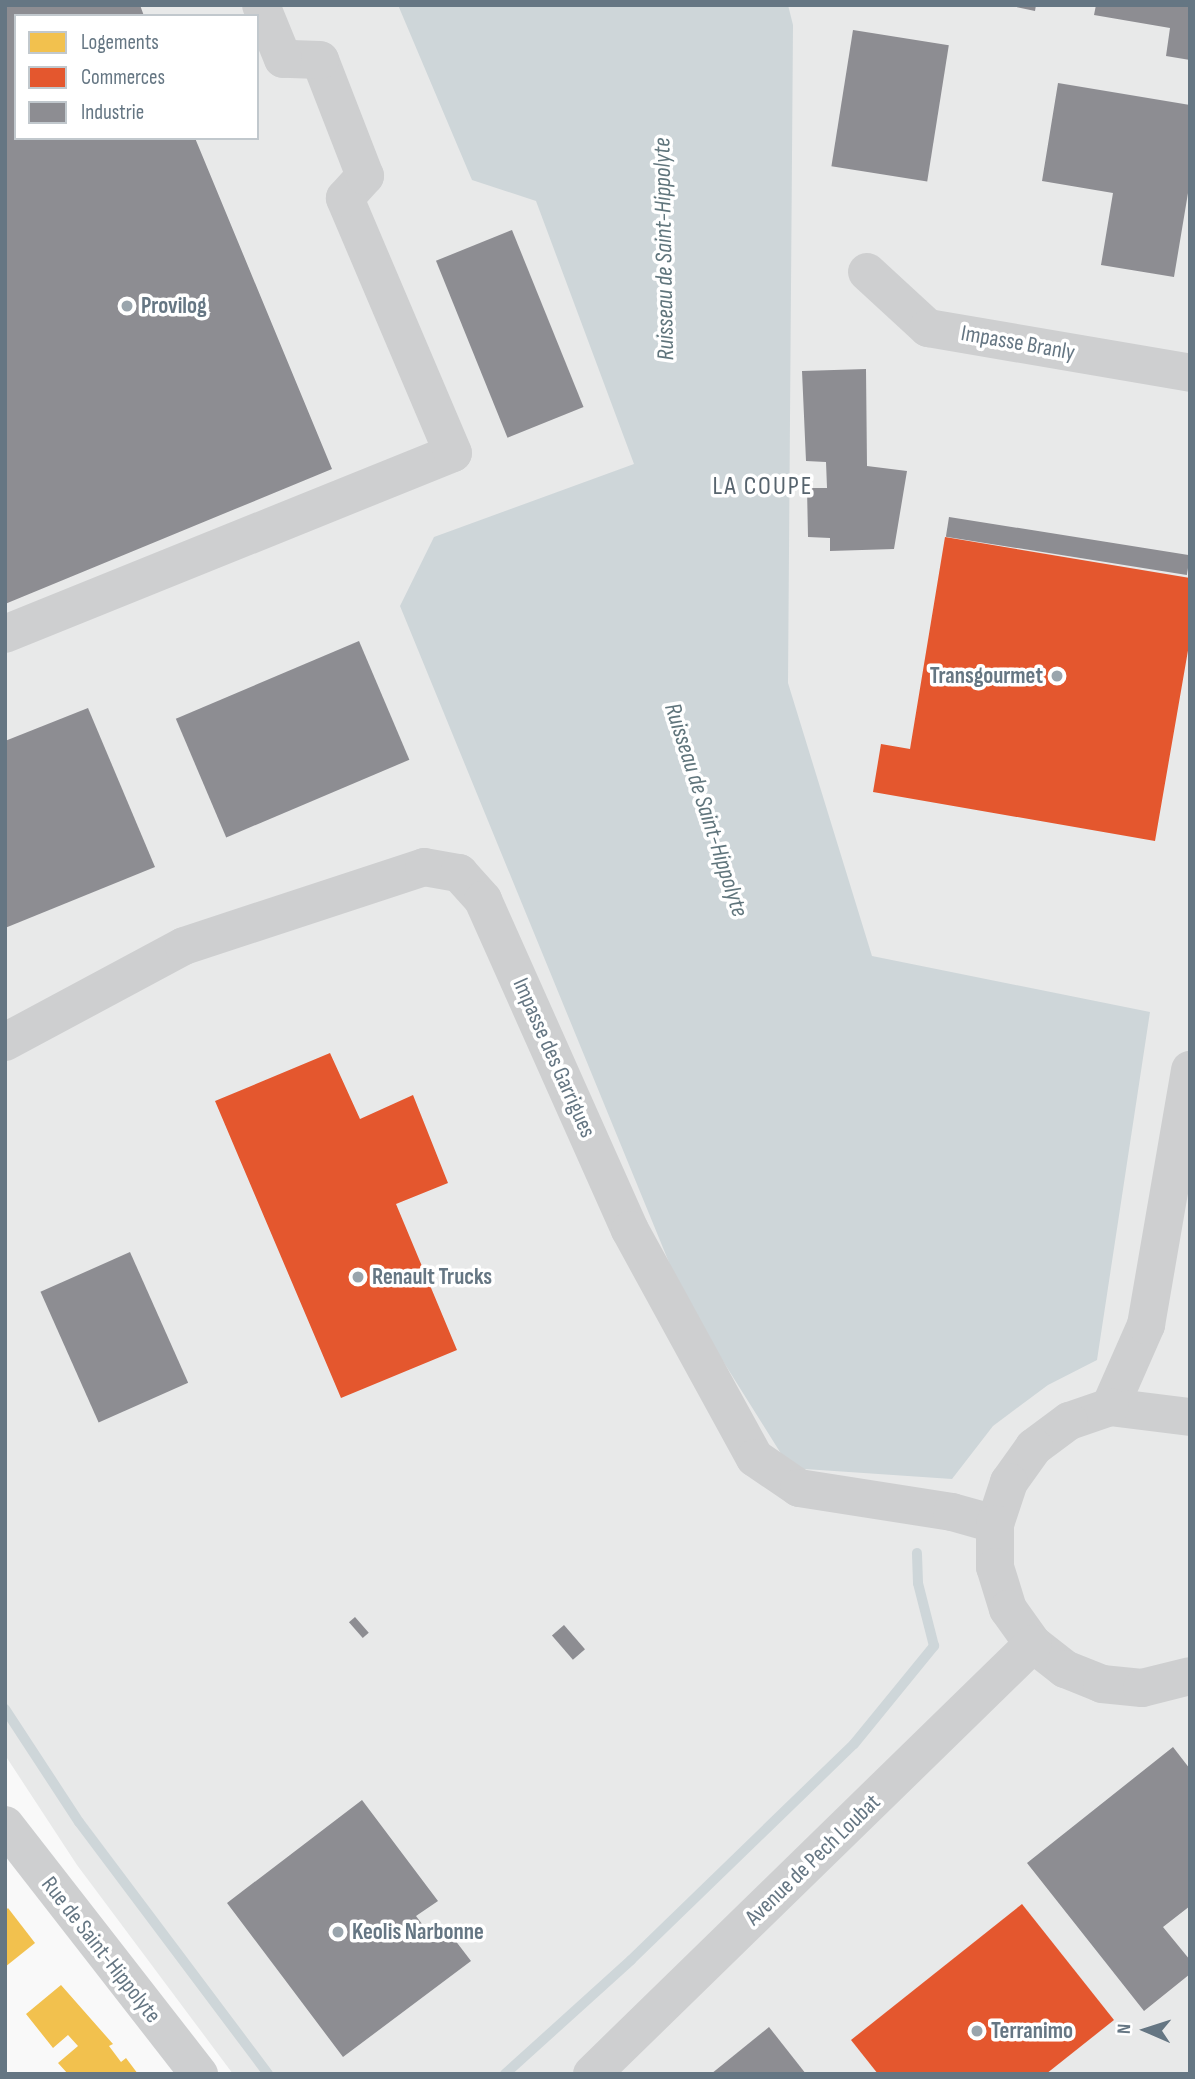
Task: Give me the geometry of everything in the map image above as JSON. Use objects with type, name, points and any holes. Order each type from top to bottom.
[{"type":"street","points":[[5,634],[453,453],[345,198],[365,176],[320,60],[284,59],[261,5]]},
{"type":"street","name":"Impasse Branly","points":[[867,272],[928,328],[1190,373]]},
{"type":"street","name":"Impasse des Garrigues","points":[[5,1042],[184,946],[425,867],[459,873],[483,900],[630,1230],[755,1458],[799,1488],[952,1512],[995,1524]]},
{"type":"street","points":[[1110,1407],[1146,1325],[1190,1070]]},
{"type":"street","points":[[1190,1417],[1110,1407],[1069,1421],[1034,1447],[1009,1482],[995,1524],[998,1578],[1008,1609],[1032,1644],[1065,1669],[1102,1684],[1142,1688],[1190,1676]]},
{"type":"street","name":"Avenue de Pech Loubat","points":[[592,2074],[1032,1644]]},
{"type":"street","name":"Rue de Saint-Hippolyte","points":[[5,1825],[199,2074]]},
{"type":"shaded area","points":[[5,5],[1190,5],[1190,2074],[233,2074],[77,1865],[5,1755]]},
{"type":"water","name":"Ruisseau de Saint-Hippolyte","points":[[398,5],[788,5],[793,25],[788,683],[872,956],[1150,1012],[1097,1360],[1048,1385],[993,1426],[952,1479],[790,1468],[684,1299],[400,606],[434,537],[634,464],[536,201],[472,180]]},
{"type":"building: Logements","points":[[8,1908],[35,1943],[5,1967],[5,1911]]},
{"type":"building: Logements","points":[[61,1985],[113,2044],[109,2046],[121,2062],[126,2058],[138,2074],[68,2074],[58,2063],[78,2046],[68,2035],[53,2048],[26,2014]]},
{"type":"building: Commerces","points":[[945,537],[1190,578],[1190,639],[1155,841],[873,792],[881,744],[910,749]]},
{"type":"building: Commerces","name":"Renault Trucks","points":[[330,1053],[360,1119],[413,1095],[448,1183],[396,1204],[457,1350],[341,1398],[215,1101]]},
{"type":"building: Commerces","points":[[1022,1904],[1114,2020],[1046,2074],[878,2074],[851,2040]]},
{"type":"building: Industrie","name":"Provilog","points":[[5,5],[140,5],[143,14],[14,14],[14,140],[196,140],[332,469],[5,604]]},
{"type":"building: Industrie","points":[[1007,5],[1036,5],[1035,11]]},
{"type":"building: Industrie","points":[[1096,5],[1190,5],[1190,60],[1166,56],[1170,28],[1094,15]]},
{"type":"building: Industrie","points":[[853,30],[949,45],[927,181],[831,166]]},
{"type":"building: Industrie","points":[[1058,83],[1190,105],[1190,181],[1174,277],[1101,265],[1113,193],[1042,181]]},
{"type":"building: Industrie","points":[[512,230],[584,407],[508,438],[436,261]]},
{"type":"building: Industrie","points":[[866,369],[867,466],[907,471],[894,549],[830,551],[830,538],[808,537],[807,488],[827,488],[826,462],[806,461],[802,371]]},
{"type":"building: Industrie","points":[[949,517],[1190,555],[1187,575],[946,537]]},
{"type":"building: Industrie","points":[[359,641],[409,760],[226,838],[176,719]]},
{"type":"building: Industrie","points":[[88,708],[155,867],[5,928],[5,741]]},
{"type":"building: Industrie","points":[[130,1252],[188,1383],[99,1422],[40,1292]]},
{"type":"building: Industrie","points":[[355,1617],[369,1633],[363,1638],[349,1622]]},
{"type":"building: Industrie","points":[[564,1625],[585,1649],[573,1660],[552,1635]]},
{"type":"building: Industrie","points":[[1173,1747],[1190,1769],[1190,1906],[1163,1927],[1190,1960],[1190,1974],[1144,2011],[1027,1863]]},
{"type":"building: Industrie","name":"Keolis Narbonne","points":[[362,1800],[438,1901],[416,1916],[432,1937],[445,1927],[471,1961],[343,2057],[227,1903]]},
{"type":"building: Industrie","points":[[769,2027],[806,2074],[711,2074]]},
{"type":"waterway","points":[[505,2074],[631,1960],[854,1744],[934,1646],[918,1583],[917,1553]]},
{"type":"waterway","points":[[5,1709],[79,1822],[268,2074]]},
{"type":"place","name":"Provilog","points":[[127,306]]},
{"type":"place","name":"Transgourmet","points":[[1057,676]]},
{"type":"place","name":"Renault Trucks","points":[[358,1277]]},
{"type":"place","name":"Keolis Narbonne","points":[[338,1932]]},
{"type":"place","name":"Terranimo","points":[[977,2031]]},
{"type":"district","name":"LA COUPE","points":[[763,487]]}]
